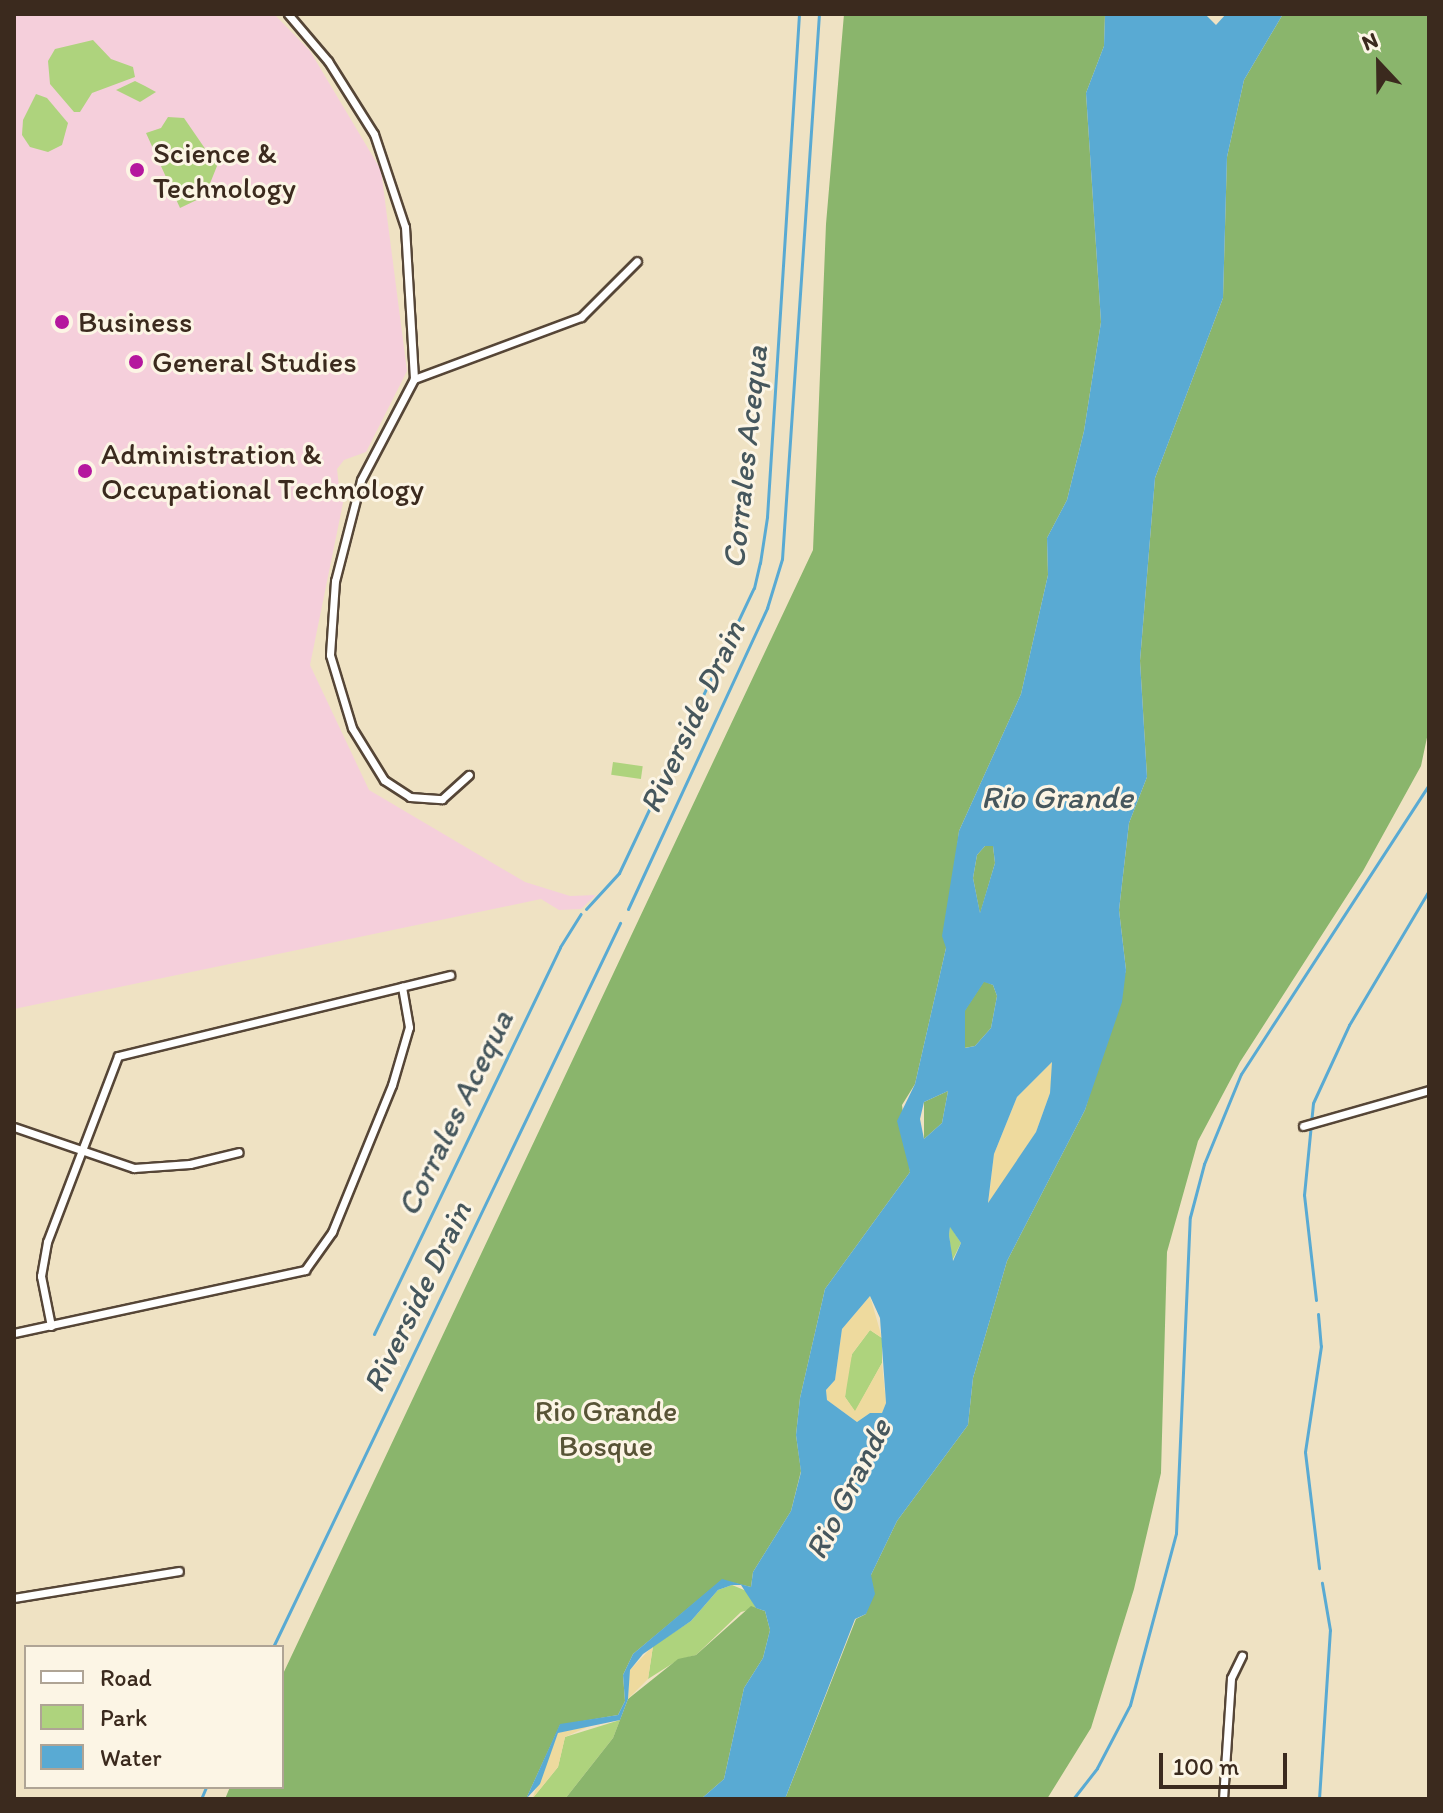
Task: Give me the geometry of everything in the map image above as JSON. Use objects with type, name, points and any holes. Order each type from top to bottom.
[{"type":"street","points":[[288,14],[328,61],[374,134],[405,227],[414,379],[361,480],[335,581],[330,655],[352,728],[384,780],[410,797],[442,799],[469,775]]},
{"type":"street","points":[[414,379],[581,317],[637,261]]},
{"type":"street","points":[[51,1326],[41,1276],[47,1242],[118,1056],[450,975]]},
{"type":"street","points":[[14,1333],[305,1270],[332,1232],[392,1085],[409,1027],[402,987]]},
{"type":"street","points":[[1304,1126],[1429,1090]]},
{"type":"street","points":[[14,1127],[81,1147],[134,1168],[190,1164],[239,1152]]},
{"type":"street","points":[[14,1598],[179,1571]]},
{"type":"street","points":[[1223,1799],[1231,1678],[1242,1655]]},
{"type":"shaded area","points":[[14,14],[274,14],[310,51],[381,170],[407,371],[366,452],[344,460],[337,469],[340,496],[344,498],[310,665],[369,790],[525,882],[570,896],[596,895],[581,909],[559,910],[541,899],[14,1009]]},
{"type":"green space","name":"Rio Grande Bosque","points":[[844,14],[1105,14],[1104,46],[1086,93],[1101,322],[1084,431],[1067,500],[1047,538],[1048,575],[1021,694],[959,831],[946,948],[915,1084],[902,1105],[910,1172],[825,1289],[800,1398],[796,1435],[801,1471],[791,1511],[753,1572],[751,1587],[722,1580],[633,1654],[623,1675],[625,1701],[618,1715],[560,1725],[526,1799],[225,1799],[229,1789],[284,1789],[284,1672],[813,550],[826,224]]},
{"type":"green space","points":[[1283,14],[1429,14],[1429,728],[1421,766],[1363,871],[1240,1062],[1198,1141],[1167,1252],[1161,1473],[1134,1589],[1091,1728],[1047,1799],[785,1799],[856,1619],[866,1614],[871,1575],[897,1521],[968,1425],[973,1378],[1007,1261],[1085,1110],[1126,970],[1119,910],[1129,823],[1147,777],[1140,661],[1155,478],[1223,298],[1227,157],[1244,80]]},
{"type":"green space","points":[[93,40],[111,59],[133,67],[135,77],[92,93],[80,112],[74,112],[50,84],[48,61],[55,49]]},
{"type":"green space","points":[[135,81],[156,92],[140,102],[116,90]]},
{"type":"green space","points":[[36,94],[47,98],[68,123],[62,145],[48,152],[30,147],[22,135],[23,120]]},
{"type":"green space","points":[[168,117],[184,118],[217,166],[205,196],[180,208],[146,133],[161,128]]},
{"type":"green space","points":[[613,762],[643,766],[641,779],[611,775]]},
{"type":"green space","points":[[985,846],[993,846],[995,863],[980,914],[973,878],[977,855]]},
{"type":"green space","points":[[984,981],[993,985],[997,996],[991,1028],[975,1046],[964,1048],[965,1010]]},
{"type":"green space","points":[[948,1091],[942,1123],[924,1139],[924,1102]]},
{"type":"green space","points":[[950,1226],[961,1243],[952,1261],[949,1235]]},
{"type":"green space","points":[[870,1330],[882,1338],[882,1363],[855,1412],[845,1397],[847,1373],[852,1354]]},
{"type":"green space","points":[[732,1585],[749,1592],[756,1608],[741,1612],[696,1655],[678,1660],[648,1679],[653,1646],[691,1621],[718,1590]]},
{"type":"green space","points":[[751,1606],[765,1611],[770,1630],[763,1658],[744,1688],[724,1779],[701,1799],[565,1799],[613,1738],[628,1699],[678,1659],[696,1655]]},
{"type":"green space","points":[[620,1720],[613,1738],[565,1799],[532,1799],[558,1767],[565,1737]]},
{"type":"sand","points":[[1053,1061],[1050,1093],[1036,1132],[988,1205],[994,1154],[1017,1097]]},
{"type":"sand","points":[[870,1296],[882,1338],[870,1330],[852,1354],[845,1397],[855,1411],[882,1363],[886,1403],[882,1413],[870,1413],[857,1422],[827,1400],[826,1390],[835,1380],[842,1329]]},
{"type":"sand","points":[[653,1646],[648,1679],[628,1699],[630,1670]]},
{"type":"sand","points":[[592,1725],[565,1737],[558,1767],[532,1799],[558,1733]]},
{"type":"water","name":"Rio Grande","points":[[1105,14],[1205,14],[1216,25],[1226,14],[1283,14],[1244,80],[1227,157],[1223,298],[1155,478],[1140,661],[1147,777],[1129,823],[1119,910],[1126,970],[1122,1002],[1085,1110],[1007,1261],[973,1378],[968,1425],[897,1521],[871,1575],[875,1594],[866,1614],[855,1619],[785,1799],[701,1799],[724,1779],[744,1688],[763,1658],[770,1630],[765,1611],[756,1608],[741,1585],[732,1585],[718,1590],[691,1621],[643,1654],[630,1670],[628,1699],[620,1720],[558,1733],[540,1784],[526,1799],[560,1724],[618,1715],[625,1701],[623,1675],[633,1654],[722,1579],[751,1587],[753,1572],[791,1511],[801,1472],[796,1435],[800,1398],[825,1289],[910,1172],[897,1121],[915,1084],[946,948],[942,936],[959,831],[1021,694],[1048,575],[1047,538],[1067,500],[1084,431],[1101,322],[1086,93],[1104,46]],"holes":[[[985,846],[993,846],[995,863],[980,913],[973,878],[977,855]],[[984,982],[993,985],[997,996],[991,1028],[975,1046],[965,1048],[965,1011]],[[1052,1062],[1050,1093],[1036,1132],[988,1203],[994,1154],[1017,1097]],[[948,1091],[942,1123],[924,1139],[920,1119],[924,1102]],[[950,1227],[961,1243],[953,1261],[949,1235]],[[870,1296],[880,1318],[886,1403],[882,1413],[870,1413],[857,1422],[827,1400],[826,1390],[835,1380],[842,1329]]]},
{"type":"waterway","name":"Corrales Acequa","points":[[586,909],[619,873],[754,588],[760,563],[767,517],[799,14]]},
{"type":"waterway","name":"Riverside Drain","points":[[628,909],[767,608],[782,559],[819,14]]},
{"type":"waterway","points":[[1073,1799],[1097,1768],[1130,1705],[1176,1533],[1190,1217],[1204,1164],[1241,1074],[1429,785]]},
{"type":"waterway","points":[[1316,1300],[1304,1195],[1313,1103],[1349,1025],[1429,890]]},
{"type":"waterway","name":"Corrales Acequa","points":[[374,1334],[560,947],[581,914]]},
{"type":"waterway","name":"Riverside Drain","points":[[274,1645],[620,923]]},
{"type":"waterway","points":[[1318,1314],[1321,1346],[1305,1452],[1319,1568]]},
{"type":"waterway","points":[[1319,1799],[1330,1630],[1322,1583]]},
{"type":"waterway","name":"Riverside Drain","points":[[201,1799],[205,1789]]},
{"type":"place","name":"Science & Technology","points":[[137,170]]},
{"type":"place","name":"Business","points":[[62,322]]},
{"type":"place","name":"General Studies","points":[[136,362]]},
{"type":"place","name":"Administration & Occupational Technology","points":[[85,471]]}]
